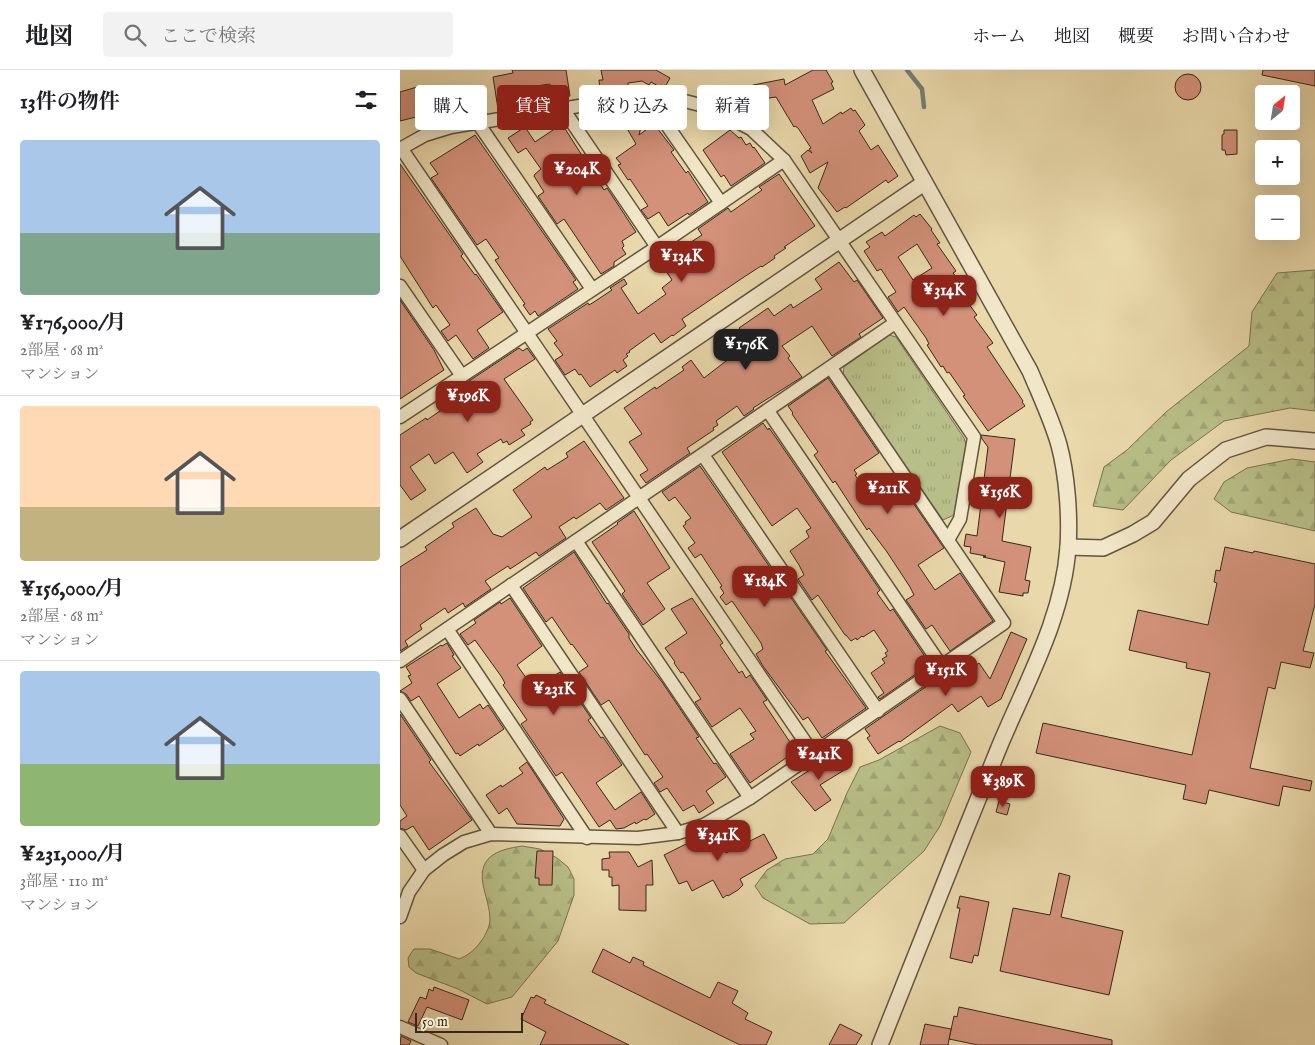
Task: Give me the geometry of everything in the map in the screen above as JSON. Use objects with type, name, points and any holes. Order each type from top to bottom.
[{"type":"street","points":[[862,70],[1030,371],[1046,407],[1060,446],[1066,489],[1068,547],[1056,612],[1032,674],[1006,730],[950,866],[880,1045]]},
{"type":"street","points":[[687,102],[708,107],[751,129],[784,160],[974,436],[960,520],[948,540]]},
{"type":"street","points":[[569,119],[657,247]]},
{"type":"street","points":[[441,130],[425,135],[401,149],[528,332],[814,755]]},
{"type":"street","points":[[483,130],[592,289]]},
{"type":"street","points":[[671,130],[721,202]]},
{"type":"street","points":[[400,418],[784,160]]},
{"type":"street","points":[[400,539],[924,183]]},
{"type":"street","points":[[400,286],[462,376]]},
{"type":"street","points":[[400,661],[895,323]]},
{"type":"street","points":[[400,917],[409,892],[424,870],[464,842],[491,834],[638,838],[678,833],[704,825],[750,798],[814,755],[1004,623],[831,368]]},
{"type":"street","points":[[768,411],[942,667]]},
{"type":"street","points":[[1068,547],[1103,548],[1153,522],[1190,479],[1226,450],[1266,437],[1315,441]]},
{"type":"street","points":[[703,455],[878,711]]},
{"type":"street","points":[[576,541],[750,798]]},
{"type":"street","points":[[511,585],[678,833]]},
{"type":"street","points":[[447,629],[586,838]]},
{"type":"street","points":[[400,699],[491,834]]},
{"type":"street","points":[[400,836],[424,870]]},
{"type":"street","points":[[400,1027],[441,1045]]},
{"type":"green space","points":[[1315,270],[1315,411],[1290,408],[1224,421],[1171,460],[1123,510],[1093,506],[1104,467],[1127,450],[1166,412],[1249,346],[1252,312],[1277,273]]},
{"type":"green space","points":[[889,335],[896,337],[964,438],[966,445],[954,515],[943,520],[843,374],[844,367]]},
{"type":"green space","points":[[1292,459],[1315,462],[1315,531],[1231,512],[1214,499],[1224,482],[1247,468]]},
{"type":"green space","points":[[940,726],[960,733],[971,752],[940,826],[924,851],[844,923],[810,924],[763,898],[755,886],[767,870],[785,859],[813,854],[828,839],[860,767],[879,760]]},
{"type":"green space","points":[[522,846],[540,849],[557,858],[568,867],[574,879],[574,895],[558,941],[512,997],[487,1004],[458,989],[416,973],[409,967],[408,958],[414,949],[430,949],[459,959],[469,954],[477,946],[486,933],[490,922],[482,878],[486,862],[496,853]]},
{"type":"building","points":[[512,70],[566,70],[568,85],[497,85],[497,103],[493,77],[513,73]]},
{"type":"building","points":[[601,70],[656,70],[670,78],[666,85],[656,85],[651,82],[649,85],[642,81],[628,83],[628,85],[599,85],[599,80],[603,80]]},
{"type":"building","points":[[813,70],[826,70],[833,82],[831,83],[834,89],[812,100],[823,124],[841,112],[842,114],[851,108],[853,111],[855,110],[865,125],[859,131],[871,150],[878,145],[898,176],[888,183],[886,180],[846,208],[837,212],[818,188],[828,162],[810,173],[801,156],[808,150],[812,153],[809,149],[811,148],[798,128],[794,127],[776,97],[769,98],[769,85],[753,85],[784,79],[785,85]]},
{"type":"building","points":[[1263,70],[1315,70],[1315,86],[1262,75]]},
{"type":"building","points":[[1188,74],[1197,78],[1201,87],[1197,96],[1188,100],[1179,96],[1175,87],[1179,78]]},
{"type":"building","points":[[415,88],[415,117],[400,121],[400,92]]},
{"type":"building","points":[[520,130],[527,130],[535,142],[553,130],[566,130],[604,190],[607,188],[636,232],[622,241],[624,246],[622,248],[626,254],[614,262],[614,266],[601,274],[564,219],[557,224],[538,196],[544,192],[534,176],[541,169],[526,148],[518,153],[508,138]]},
{"type":"building","points":[[628,130],[640,130],[639,135],[646,130],[659,130],[674,150],[671,152],[686,173],[688,171],[708,202],[668,226],[659,212],[648,219],[641,210],[648,206],[618,165],[621,164],[616,158],[636,144]]},
{"type":"building","points":[[730,130],[739,138],[741,137],[746,145],[750,143],[765,163],[731,186],[724,175],[721,177],[703,150]]},
{"type":"building","points":[[1224,130],[1237,130],[1237,154],[1226,155],[1225,150],[1222,150]]},
{"type":"building","points":[[475,135],[576,280],[573,282],[578,289],[538,316],[535,311],[530,315],[523,305],[525,304],[495,260],[499,258],[486,239],[477,245],[431,178],[438,174],[430,163]]},
{"type":"building","points":[[400,164],[463,254],[461,256],[503,312],[477,330],[489,348],[473,359],[456,335],[448,341],[441,331],[450,325],[436,305],[433,308],[400,256]]},
{"type":"building","points":[[779,174],[815,226],[784,247],[786,248],[774,256],[775,258],[682,319],[686,326],[673,336],[661,343],[654,333],[629,351],[626,354],[628,356],[623,360],[627,366],[617,373],[615,370],[590,387],[575,369],[565,375],[555,360],[563,355],[554,343],[557,341],[548,329],[588,303],[589,305],[594,302],[624,279],[627,284],[621,288],[638,314],[666,294],[662,288],[672,280],[660,262],[702,235],[698,229],[728,208],[731,212],[762,190],[759,187]]},
{"type":"building","points":[[920,214],[932,229],[940,243],[937,244],[956,271],[953,273],[971,301],[968,303],[977,315],[974,317],[993,343],[987,347],[1025,406],[988,431],[963,396],[965,395],[949,372],[947,373],[943,366],[941,367],[927,345],[929,344],[926,338],[904,307],[898,312],[888,297],[896,292],[881,269],[877,271],[864,251],[870,247],[866,242],[882,232],[885,236],[914,215],[916,217]],"holes":[[[917,244],[932,268],[913,280],[898,257]]]},
{"type":"building","points":[[839,262],[854,282],[857,280],[883,318],[859,334],[861,337],[832,356],[812,326],[782,346],[802,377],[753,408],[744,416],[737,406],[716,421],[718,425],[713,428],[714,430],[687,448],[690,453],[646,483],[640,475],[648,470],[629,442],[642,434],[624,408],[684,370],[682,367],[691,360],[704,378],[730,358],[724,349],[745,335],[739,328],[768,308],[774,316],[791,304],[793,308],[822,289],[815,279]]},
{"type":"building","points":[[400,300],[434,350],[444,370],[400,399]]},
{"type":"building","points":[[519,348],[523,351],[527,348],[535,359],[504,379],[533,420],[530,422],[531,424],[521,430],[525,435],[509,445],[507,441],[503,443],[501,439],[477,454],[483,462],[467,473],[453,452],[435,464],[429,454],[410,467],[426,490],[411,500],[400,485],[400,435],[447,406],[444,401],[471,383],[469,381]]},
{"type":"building","points":[[828,378],[879,453],[854,470],[857,474],[855,475],[870,496],[896,478],[944,548],[918,565],[935,590],[960,573],[993,621],[950,651],[932,625],[926,629],[906,600],[914,595],[910,587],[887,552],[869,528],[867,530],[835,481],[833,483],[814,455],[818,452],[788,406]]},
{"type":"building","points":[[763,423],[779,442],[880,590],[877,593],[890,611],[893,609],[930,664],[880,699],[878,697],[884,693],[871,673],[885,663],[882,659],[887,656],[885,653],[888,651],[874,630],[857,640],[856,638],[851,641],[818,595],[812,600],[798,579],[804,575],[790,551],[809,537],[806,531],[811,528],[797,508],[772,526],[722,452]]},
{"type":"building","points":[[981,435],[1015,439],[1002,541],[1031,547],[1025,580],[1030,581],[1028,593],[1023,593],[1023,596],[999,592],[1005,562],[970,553],[971,547],[964,546],[966,534],[977,536],[988,447]]},
{"type":"building","points":[[584,441],[624,498],[606,510],[600,503],[576,519],[574,517],[559,527],[566,538],[539,556],[536,552],[510,569],[508,566],[485,581],[491,589],[465,607],[463,603],[448,613],[445,608],[420,625],[422,629],[405,641],[408,646],[400,651],[400,567],[427,550],[425,547],[454,527],[452,523],[476,508],[493,534],[502,537],[532,517],[513,490],[545,467],[547,470],[568,457],[566,453]]},
{"type":"building","points":[[700,466],[827,650],[825,651],[866,708],[822,738],[808,717],[803,720],[763,666],[756,654],[763,649],[761,643],[732,601],[726,605],[720,597],[724,593],[720,587],[722,586],[701,554],[695,558],[688,548],[695,543],[683,526],[691,518],[675,497],[669,501],[662,492]]},
{"type":"building","points":[[634,511],[670,568],[647,583],[665,609],[643,625],[622,594],[625,591],[592,542]]},
{"type":"building","points":[[1225,547],[1315,564],[1315,604],[1303,651],[1314,653],[1310,668],[1281,662],[1275,689],[1268,687],[1250,768],[1312,781],[1310,791],[1283,786],[1279,806],[1209,790],[1206,804],[1183,799],[1186,785],[1036,753],[1043,723],[1192,755],[1210,673],[1186,668],[1187,663],[1129,650],[1138,610],[1208,625],[1217,583],[1214,582],[1216,570],[1220,571]]},
{"type":"building","points":[[574,552],[607,604],[629,634],[629,638],[636,649],[662,682],[699,737],[696,738],[714,764],[716,763],[726,777],[706,791],[714,803],[699,813],[694,805],[683,811],[667,788],[660,792],[654,783],[663,777],[647,754],[645,755],[609,700],[601,705],[579,672],[588,666],[552,617],[546,622],[523,588]]},
{"type":"building","points":[[510,598],[542,646],[517,665],[534,689],[560,672],[591,718],[588,720],[601,738],[603,737],[622,765],[596,783],[615,810],[641,792],[655,814],[646,820],[644,819],[636,824],[635,822],[624,828],[616,829],[610,820],[599,827],[562,772],[556,776],[521,724],[527,720],[503,685],[505,683],[501,676],[475,640],[468,645],[460,634],[476,623],[474,620],[500,602],[501,604]]},
{"type":"building","points":[[692,598],[723,643],[720,645],[739,673],[742,671],[746,678],[750,675],[767,700],[763,702],[796,751],[750,783],[730,754],[754,739],[750,734],[756,731],[740,708],[712,727],[695,702],[701,699],[665,648],[687,633],[671,609]]},
{"type":"building","points":[[1011,632],[1027,639],[1001,699],[988,707],[981,696],[958,712],[952,704],[900,742],[878,754],[867,738],[870,736],[865,729],[950,670],[956,679],[979,663],[990,679]]},
{"type":"building","points":[[447,643],[454,655],[452,656],[461,668],[437,684],[459,718],[480,704],[483,709],[488,705],[504,729],[460,756],[458,753],[456,754],[419,696],[411,701],[406,694],[400,691],[412,683],[408,676],[411,675],[406,667]]},
{"type":"building","points":[[400,714],[431,760],[429,762],[472,820],[429,850],[413,826],[406,830],[400,828],[400,821],[407,816],[400,805]]},
{"type":"building","points":[[837,753],[846,769],[820,785],[831,800],[815,811],[791,782]]},
{"type":"building","points":[[527,762],[564,819],[560,826],[517,824],[507,808],[499,814],[486,795],[523,773],[519,768]]},
{"type":"building","points":[[999,801],[1010,804],[1007,815],[996,812]]},
{"type":"building","points":[[714,830],[726,853],[764,834],[777,858],[740,879],[743,885],[723,898],[713,880],[692,891],[687,881],[679,884],[664,855]]},
{"type":"building","points":[[537,851],[553,851],[552,885],[539,885],[539,878],[535,878]]},
{"type":"building","points":[[609,852],[629,852],[638,867],[652,860],[653,885],[646,885],[646,911],[619,910],[619,885],[612,886],[612,877],[609,877],[609,870],[602,870],[602,859],[610,858]]},
{"type":"building","points":[[1059,873],[1070,876],[1061,917],[1123,931],[1109,995],[1000,971],[1013,908],[1050,915]]},
{"type":"building","points":[[960,896],[989,902],[978,956],[974,955],[972,963],[950,958],[960,908],[957,908]]},
{"type":"building","points":[[603,949],[630,963],[633,957],[644,962],[643,965],[710,998],[718,982],[738,991],[732,1003],[748,1013],[745,1019],[772,1032],[766,1045],[740,1045],[592,972]]},
{"type":"building","points":[[434,987],[469,1000],[462,1020],[427,1007],[418,1026],[408,1022],[420,997],[426,999],[429,989],[433,991]]},
{"type":"building","points":[[536,995],[546,1000],[544,1003],[629,1045],[540,1045],[546,1032],[521,1019],[531,997],[534,998]]},
{"type":"building","points":[[959,1007],[1112,1040],[1112,1045],[978,1045],[949,1039],[954,1016],[957,1017]]},
{"type":"building","points":[[840,1024],[862,1035],[856,1045],[829,1045]]},
{"type":"building","points":[[925,1024],[951,1029],[948,1045],[920,1045]]},
{"type":"building","points":[[401,1036],[411,1041],[409,1045],[400,1045]]},
{"type":"waterway","points":[[907,70],[922,89],[924,107]]}]
